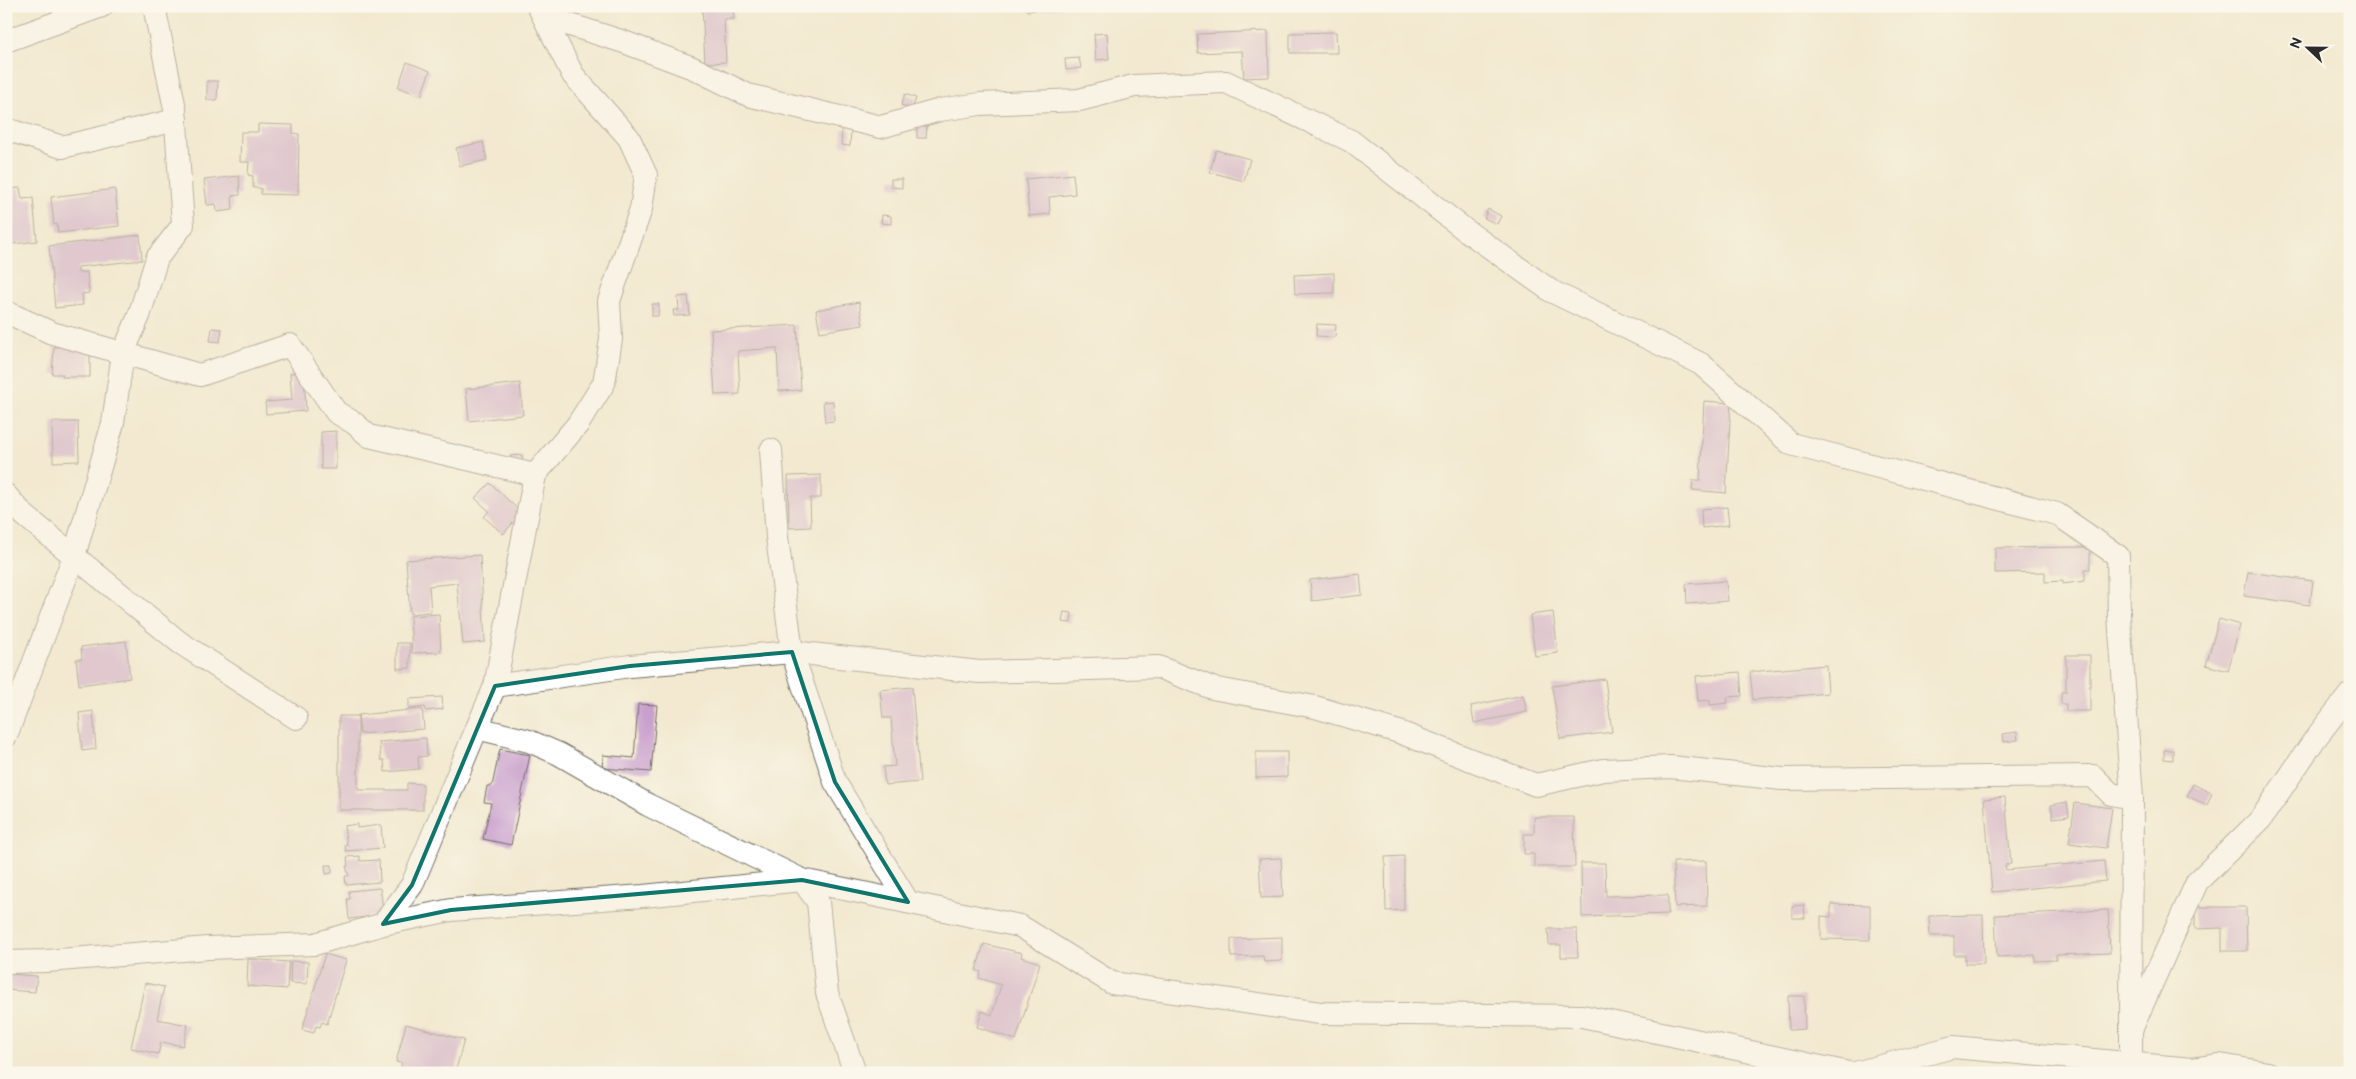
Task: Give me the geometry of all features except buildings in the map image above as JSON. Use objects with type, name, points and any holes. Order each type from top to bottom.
[{"type":"street","points":[[6,42],[102,6]]},
{"type":"street","points":[[6,736],[74,556],[113,423],[123,353],[140,316],[157,258],[183,225],[176,120],[154,6]]},
{"type":"street","points":[[383,924],[412,885],[495,686],[536,475],[578,424],[604,383],[611,339],[609,301],[641,209],[646,175],[630,138],[573,75],[538,6]]},
{"type":"street","points":[[538,6],[567,24],[624,42],[693,68],[748,95],[881,127],[940,110],[980,104],[1079,100],[1134,86],[1226,82],[1351,141],[1464,229],[1551,291],[1701,364],[1791,444],[2057,514],[2118,556],[2119,616],[2132,798],[2132,1030],[2129,1068]]},
{"type":"street","points":[[6,129],[62,147],[176,120]]},
{"type":"street","points":[[6,312],[52,334],[200,375],[290,346],[336,412],[354,423],[369,436],[536,475]]},
{"type":"street","points":[[771,450],[777,537],[792,652],[835,782],[908,902]]},
{"type":"street","points":[[6,495],[24,515],[179,642],[296,718]]},
{"type":"street","points":[[495,686],[630,666],[792,652],[980,672],[1158,667],[1212,688],[1315,707],[1399,732],[1536,785],[1604,770],[1671,767],[1782,779],[2093,776],[2111,794],[2132,798]]},
{"type":"street","points":[[2132,1030],[2197,882],[2260,820],[2315,739],[2350,694]]},
{"type":"street","points":[[477,728],[528,741],[559,754],[648,805],[802,880],[1020,926],[1112,983],[1320,1013],[1582,1016],[1849,1073]]},
{"type":"street","points":[[6,962],[208,948],[315,944],[383,924],[451,910],[643,896],[802,880]]},
{"type":"street","points":[[802,880],[818,902],[827,992],[855,1073]]},
{"type":"street","points":[[1855,1073],[1953,1047],[2129,1068],[2192,1069],[2220,1065],[2268,1073]]},
{"type":"highlighted area","points":[[792,652],[835,782],[908,902],[802,880],[451,910],[383,924],[412,885],[495,686],[630,666]]}]
